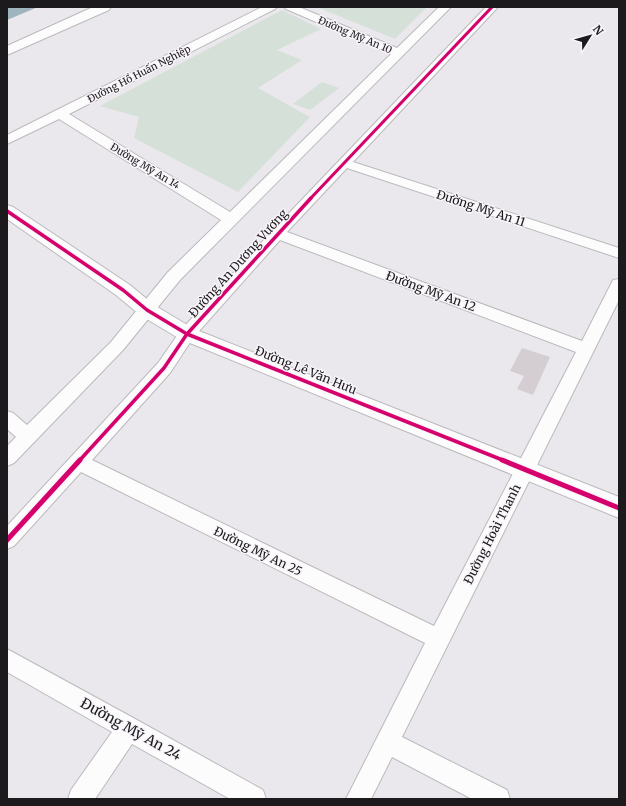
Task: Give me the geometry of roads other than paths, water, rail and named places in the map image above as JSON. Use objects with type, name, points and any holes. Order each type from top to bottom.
[{"type":"street","points":[[7,50],[104,7]]},
{"type":"street","name":"Đường Hồ Huấn Nghiệp","points":[[7,140],[271,7]]},
{"type":"street","name":"Đường Mỹ An 10","points":[[290,7],[398,53]]},
{"type":"street","points":[[7,458],[117,346],[174,276],[230,218],[445,7]]},
{"type":"street","name":"Đường An Dương Vương","points":[[7,540],[164,368],[187,334],[277,234],[492,7]]},
{"type":"street","name":"Đường Mỹ An 14","points":[[60,114],[230,218]]},
{"type":"street","name":"Đường Mỹ An 11","points":[[344,163],[619,253]]},
{"type":"street","name":"Đường Lê Văn Hưu","points":[[7,211],[123,290],[147,310],[187,334],[619,508]]},
{"type":"street","name":"Đường Mỹ An 12","points":[[277,234],[585,349]]},
{"type":"street","name":"Đường Hoài Thanh","points":[[358,799],[619,284]]},
{"type":"street","points":[[7,418],[28,437]]},
{"type":"street","name":"Đường Mỹ An 25","points":[[78,462],[439,639]]},
{"type":"street","name":"Đường Mỹ An 24","points":[[7,660],[254,799]]},
{"type":"street","points":[[80,799],[129,728]]},
{"type":"street","points":[[387,742],[498,799]]},
{"type":"water","points":[[7,7],[38,7],[7,20]]}]
